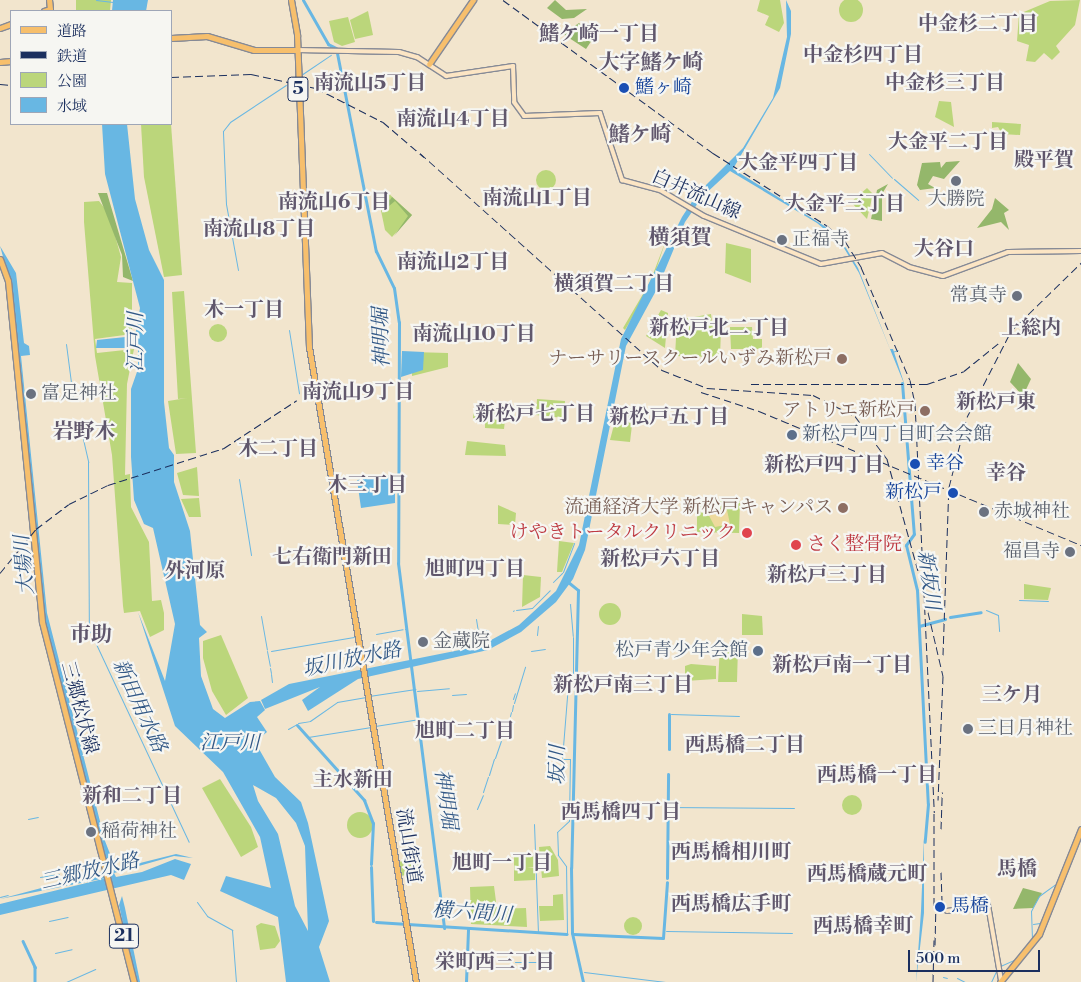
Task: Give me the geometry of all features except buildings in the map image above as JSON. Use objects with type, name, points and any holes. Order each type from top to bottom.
[{"type":"main road","name":"流山街道","points":[[291,0],[297,50],[309,342],[416,982]]},
{"type":"main road","points":[[429,64],[471,0]]},
{"type":"main road","points":[[174,38],[206,36],[259,51],[297,50]]},
{"type":"main road","name":"白井流山線","points":[[297,50],[395,51],[429,64],[446,76],[513,66],[515,105],[525,117],[600,113],[622,180],[660,190],[696,211],[818,264],[853,260],[882,253],[909,267],[943,276],[1008,252],[1081,251]]},
{"type":"main road","name":"三郷松伏線","points":[[0,259],[8,285],[42,622],[109,874],[134,982]]},
{"type":"main road","points":[[1001,981],[1039,934],[1081,829]]},
{"type":"main road","points":[[947,911],[988,905],[997,970],[1001,981]]},
{"type":"green space","points":[[846,-1],[856,-1],[862,5],[862,15],[856,21],[846,21],[840,15],[840,5]]},
{"type":"green space","points":[[76,0],[111,0],[110,10],[76,10]]},
{"type":"green space","points":[[555,0],[566,10],[587,9],[574,18],[562,19],[547,8]]},
{"type":"green space","points":[[760,0],[780,0],[784,23],[779,32],[765,25],[769,16],[757,11]]},
{"type":"green space","points":[[1080,0],[1075,25],[1056,46],[1060,52],[1052,60],[1044,53],[1035,62],[1026,61],[1029,45],[1017,41],[1019,14],[1050,1]]},
{"type":"green space","points":[[368,11],[373,35],[355,39],[350,20]]},
{"type":"green space","points":[[348,17],[355,42],[342,46],[334,42],[329,21]]},
{"type":"green space","points":[[579,23],[594,37],[586,49],[563,34]]},
{"type":"green space","points":[[939,101],[951,102],[954,127],[935,117]]},
{"type":"green space","points":[[992,122],[1021,124],[1020,135],[1002,134],[998,127],[992,128]]},
{"type":"green space","points":[[141,125],[171,125],[182,275],[164,277],[144,177]]},
{"type":"green space","points":[[960,161],[944,179],[933,176],[928,184],[935,188],[920,190],[917,185],[922,163],[940,162],[941,168],[946,162]]},
{"type":"green space","points":[[546,170],[553,173],[556,180],[553,187],[546,190],[539,187],[536,180],[539,173]]},
{"type":"green space","points":[[888,184],[882,194],[882,221],[871,219],[877,190]]},
{"type":"green space","points":[[867,188],[873,194],[867,219],[851,202]]},
{"type":"green space","points":[[387,192],[412,215],[392,237],[385,230],[379,201]]},
{"type":"green space","points":[[98,193],[107,193],[133,281],[123,277],[122,255]]},
{"type":"green space","points":[[384,196],[390,200],[392,197],[412,215],[394,236],[408,216],[395,201],[382,212],[380,201]]},
{"type":"green space","points":[[995,198],[1009,210],[1004,213],[1009,230],[1001,222],[977,228],[992,209]]},
{"type":"green space","points":[[99,201],[109,214],[121,257],[117,282],[132,283],[132,334],[95,339],[97,353],[134,349],[127,384],[125,475],[130,474],[131,507],[149,542],[152,601],[161,600],[164,613],[164,630],[150,637],[140,611],[124,613],[123,606],[112,455],[95,356],[84,222],[84,202]]},
{"type":"green space","points":[[666,240],[651,285],[625,330],[623,328],[650,282]]},
{"type":"green space","points":[[726,243],[751,249],[751,283],[725,273]]},
{"type":"green space","points":[[184,291],[196,453],[176,454],[168,401],[187,398],[178,399],[172,292]]},
{"type":"green space","points":[[661,310],[668,313],[665,348],[646,336]]},
{"type":"green space","points":[[711,314],[713,329],[721,329],[720,357],[675,356],[677,320]]},
{"type":"green space","points":[[214,324],[222,324],[227,329],[225,340],[214,342],[209,337],[209,329]]},
{"type":"green space","points":[[730,327],[752,327],[753,339],[762,339],[762,349],[731,349]]},
{"type":"green space","points":[[412,352],[448,353],[448,367],[412,376]]},
{"type":"green space","points":[[1018,363],[1031,379],[1023,396],[1010,382]]},
{"type":"green space","points":[[537,399],[565,401],[564,418],[536,415]]},
{"type":"green space","points":[[619,406],[634,408],[630,442],[610,440]]},
{"type":"green space","points":[[474,411],[515,413],[514,421],[505,420],[504,429],[485,428],[485,420],[473,418]]},
{"type":"green space","points":[[467,441],[505,445],[506,456],[465,455]]},
{"type":"green space","points":[[197,467],[199,496],[183,495],[177,473]]},
{"type":"green space","points":[[199,498],[201,517],[189,517],[181,499]]},
{"type":"green space","points":[[697,500],[740,501],[739,533],[697,532]]},
{"type":"green space","points":[[498,505],[516,513],[515,525],[498,524]]},
{"type":"green space","points":[[559,541],[574,543],[562,572],[557,572]]},
{"type":"green space","points":[[523,575],[541,577],[540,597],[522,607]]},
{"type":"green space","points":[[1024,584],[1051,588],[1048,600],[1024,599]]},
{"type":"green space","points":[[610,603],[618,606],[621,614],[618,622],[610,625],[602,622],[599,614],[602,606]]},
{"type":"green space","points":[[742,614],[762,616],[763,635],[742,635]]},
{"type":"green space","points":[[221,635],[248,698],[226,715],[212,691],[203,658],[203,641]]},
{"type":"green space","points":[[720,646],[738,647],[737,682],[718,682]]},
{"type":"green space","points":[[691,664],[716,666],[716,679],[685,681],[685,666]]},
{"type":"green space","points":[[220,779],[251,827],[258,847],[241,857],[202,788]]},
{"type":"green space","points":[[852,795],[859,798],[862,805],[859,812],[852,815],[845,812],[842,805],[845,798]]},
{"type":"green space","points":[[360,812],[369,816],[373,825],[369,834],[360,838],[351,834],[347,825],[351,816]]},
{"type":"green space","points":[[550,846],[558,860],[559,876],[542,878],[539,847]]},
{"type":"green space","points":[[534,853],[535,867],[527,867],[535,868],[535,880],[514,881],[514,854]]},
{"type":"green space","points":[[419,858],[421,873],[400,876],[398,862]]},
{"type":"green space","points":[[494,886],[497,909],[526,908],[527,927],[471,924],[470,887]]},
{"type":"green space","points":[[1023,888],[1042,893],[1033,908],[1013,909]]},
{"type":"green space","points":[[563,894],[564,920],[540,921],[539,906],[553,906],[553,895]]},
{"type":"green space","points":[[633,917],[639,920],[642,926],[639,932],[633,935],[627,932],[624,926],[627,920]]},
{"type":"green space","points":[[261,923],[275,926],[280,941],[275,948],[260,950],[256,926]]},
{"type":"sand","points":[[709,507],[727,510],[730,524],[715,527],[706,510]]},
{"type":"water","points":[[113,0],[148,0],[146,10],[112,10]]},
{"type":"water","points":[[786,0],[791,11],[791,34],[780,88],[733,169],[826,227],[846,248],[858,268],[890,349],[893,349],[905,386],[859,273],[841,243],[817,223],[730,171],[702,197],[685,222],[658,287],[626,346],[585,550],[573,579],[556,602],[521,632],[488,650],[358,679],[308,711],[302,700],[320,687],[265,709],[261,700],[289,684],[480,646],[519,625],[556,591],[579,545],[621,339],[682,217],[697,194],[743,148],[773,98],[787,37]]},
{"type":"water","name":"江戸川","points":[[102,125],[127,125],[135,199],[149,250],[164,280],[164,402],[169,448],[174,455],[174,482],[190,531],[200,625],[207,632],[199,638],[201,676],[213,709],[225,718],[250,702],[260,701],[265,710],[257,717],[267,732],[255,742],[275,777],[301,802],[308,823],[329,921],[319,947],[330,982],[286,982],[278,917],[220,891],[226,876],[271,888],[260,837],[223,772],[175,726],[138,612],[165,681],[175,624],[153,528],[144,524],[134,500],[131,457],[131,389],[138,369],[138,348],[96,348],[97,340],[135,336],[140,308],[105,174]],"holes":[[[253,785],[276,798],[296,823],[305,846],[308,931],[295,906],[278,834],[258,801]]]},
{"type":"water","name":"三郷放水路","points":[[0,246],[16,273],[24,343],[29,346],[30,355],[21,356],[47,613],[105,841],[116,869],[176,854],[193,858],[174,856],[114,873],[116,877],[142,872],[175,859],[191,864],[184,880],[171,875],[0,915],[0,904],[111,877],[0,899],[109,870],[43,615],[9,278]]},
{"type":"water","points":[[402,351],[424,352],[423,370],[401,377]]},
{"type":"water","points":[[395,474],[395,503],[361,508],[357,480]]},
{"type":"water","points":[[924,838],[924,913],[916,982],[921,911]]},
{"type":"water","points":[[122,896],[140,982],[135,982],[119,905]]},
{"type":"waterway","points":[[96,0],[113,2]]},
{"type":"waterway","name":"神明堀","points":[[303,0],[328,44],[336,48]]},
{"type":"waterway","name":"神明堀","points":[[330,47],[336,48]]},
{"type":"waterway","name":"神明堀","points":[[337,53],[376,251],[394,288],[399,322],[398,563],[444,928]]},
{"type":"waterway","points":[[301,75],[331,55]]},
{"type":"waterway","points":[[238,270],[226,204],[223,131],[230,122],[286,85]]},
{"type":"waterway","points":[[869,154],[892,178]]},
{"type":"waterway","points":[[894,179],[918,200]]},
{"type":"waterway","points":[[289,330],[299,393]]},
{"type":"waterway","name":"新田用水路","points":[[66,344],[73,398]]},
{"type":"waterway","points":[[892,352],[898,350]]},
{"type":"waterway","name":"新坂川","points":[[902,383],[914,534],[906,545],[917,590],[928,804],[925,842]]},
{"type":"waterway","name":"新田用水路","points":[[80,426],[88,462],[89,629],[189,842]]},
{"type":"waterway","points":[[239,479],[251,555]]},
{"type":"waterway","points":[[563,572],[574,543]]},
{"type":"waterway","points":[[553,582],[562,573]]},
{"type":"waterway","name":"坂川","points":[[568,582],[578,590],[571,868],[572,933],[583,982]]},
{"type":"waterway","points":[[516,610],[532,608],[550,590]]},
{"type":"waterway","points":[[1019,600],[1048,601]]},
{"type":"waterway","points":[[570,604],[573,636]]},
{"type":"waterway","points":[[986,610],[998,615],[999,631]]},
{"type":"waterway","points":[[950,617],[981,612]]},
{"type":"waterway","points":[[261,616],[267,649]]},
{"type":"waterway","points":[[476,619],[478,631],[488,630]]},
{"type":"waterway","points":[[919,626],[945,619]]},
{"type":"waterway","points":[[537,635],[538,626]]},
{"type":"waterway","name":"坂川放水路","points":[[376,634],[403,629]]},
{"type":"waterway","points":[[271,651],[354,637]]},
{"type":"waterway","name":"坂川","points":[[573,637],[573,683]]},
{"type":"waterway","points":[[531,651],[545,649]]},
{"type":"waterway","points":[[267,651],[270,666]]},
{"type":"waterway","points":[[514,703],[525,667]]},
{"type":"waterway","points":[[270,668],[271,673]]},
{"type":"waterway","points":[[271,674],[272,682]]},
{"type":"waterway","points":[[567,934],[566,866],[558,855],[557,832],[569,821],[570,759],[562,759],[568,684]]},
{"type":"waterway","points":[[417,691],[449,688]]},
{"type":"waterway","points":[[369,696],[415,689]]},
{"type":"waterway","points":[[513,699],[515,693]]},
{"type":"waterway","points":[[452,695],[466,694]]},
{"type":"waterway","points":[[298,723],[310,721],[337,702],[365,697]]},
{"type":"waterway","points":[[512,711],[513,705]]},
{"type":"waterway","points":[[510,716],[511,712]]},
{"type":"waterway","points":[[669,714],[669,749]]},
{"type":"waterway","points":[[671,714],[739,716]]},
{"type":"waterway","points":[[375,726],[419,719]]},
{"type":"waterway","points":[[503,736],[508,722]]},
{"type":"waterway","points":[[288,729],[297,724]]},
{"type":"waterway","name":"横六間川","points":[[297,725],[364,800],[373,823],[371,864]]},
{"type":"waterway","points":[[308,737],[371,727]]},
{"type":"waterway","points":[[495,758],[501,741]]},
{"type":"waterway","points":[[489,775],[494,759]]},
{"type":"waterway","points":[[667,878],[668,774]]},
{"type":"waterway","points":[[483,792],[488,777]]},
{"type":"waterway","points":[[477,809],[483,795]]},
{"type":"waterway","points":[[667,807],[794,808]]},
{"type":"waterway","points":[[28,819],[38,817]]},
{"type":"waterway","points":[[534,824],[538,933]]},
{"type":"waterway","name":"横六間川","points":[[371,867],[373,921]]},
{"type":"waterway","points":[[40,877],[59,874]]},
{"type":"waterway","points":[[573,934],[663,938],[667,882]]},
{"type":"waterway","points":[[1032,939],[1031,911],[1039,896],[1054,885]]},
{"type":"waterway","points":[[0,897],[8,895]]},
{"type":"waterway","name":"新田用水路","points":[[197,902],[207,916],[232,930],[236,982]]},
{"type":"waterway","points":[[49,921],[68,917]]},
{"type":"waterway","name":"横六間川","points":[[376,922],[567,934]]},
{"type":"waterway","points":[[1033,924],[1040,923]]},
{"type":"waterway","points":[[466,982],[468,929]]},
{"type":"waterway","points":[[666,931],[792,933]]},
{"type":"waterway","points":[[23,941],[35,967],[35,982]]},
{"type":"waterway","points":[[55,953],[72,949]]},
{"type":"waterway","points":[[991,982],[998,967],[1016,959]]},
{"type":"waterway","points":[[515,962],[538,962]]},
{"type":"waterway","points":[[66,982],[95,969]]},
{"type":"waterway","points":[[584,972],[666,982]]},
{"type":"waterway","points":[[943,977],[947,978]]},
{"type":"waterway","points":[[957,978],[965,982]]},
{"type":"railway","points":[[503,0],[713,153],[826,225],[845,241],[861,267],[910,380],[915,403],[934,813],[934,906]]},
{"type":"railway","points":[[172,77],[251,74],[316,88],[383,122],[424,157]]},
{"type":"railway","points":[[0,84],[10,85]]},
{"type":"railway","points":[[420,153],[662,370],[707,388],[813,395],[855,416],[887,459],[918,571]]},
{"type":"railway","points":[[943,655],[949,487],[967,417],[1011,331],[1081,263]]},
{"type":"railway","points":[[751,384],[927,384],[964,371],[1000,342]]},
{"type":"railway","points":[[701,392],[759,411],[1081,545]]},
{"type":"railway","points":[[0,573],[36,529],[69,504],[108,485],[224,448],[297,400]]},
{"type":"railway","points":[[928,612],[943,676],[938,800]]},
{"type":"railway","points":[[941,829],[942,792]]},
{"type":"railway","points":[[941,872],[942,904]]},
{"type":"railway","points":[[935,945],[936,900]]},
{"type":"railway","points":[[933,982],[934,940]]},
{"type":"place","name":"鰭ヶ崎","points":[[624,88]]},
{"type":"place","name":"大勝院","points":[[956,181]]},
{"type":"place","name":"正福寺","points":[[782,240]]},
{"type":"place","name":"常真寺","points":[[1017,296]]},
{"type":"place","name":"ナーサリースクールいずみ新松戸","points":[[842,359]]},
{"type":"place","name":"富足神社","points":[[31,394]]},
{"type":"place","name":"アトリエ新松戸","points":[[925,411]]},
{"type":"place","name":"新松戸四丁目町会会館","points":[[792,435]]},
{"type":"place","name":"幸谷","points":[[915,464]]},
{"type":"place","name":"新松戸","points":[[953,493]]},
{"type":"place","name":"流通経済大学 新松戸キャンパス","points":[[843,508]]},
{"type":"place","name":"赤城神社","points":[[984,512]]},
{"type":"place","name":"けやきトータルクリニック","points":[[747,533]]},
{"type":"place","name":"さく整骨院","points":[[796,545]]},
{"type":"place","name":"福昌寺","points":[[1070,552]]},
{"type":"place","name":"金蔵院","points":[[423,642]]},
{"type":"place","name":"松戸青少年会館","points":[[758,651]]},
{"type":"place","name":"三日月神社","points":[[968,729]]},
{"type":"place","name":"稲荷神社","points":[[91,832]]},
{"type":"place","name":"馬橋","points":[[940,907]]},
{"type":"district","name":"中金杉二丁目","points":[[978,24]]},
{"type":"district","name":"鰭ケ崎一丁目","points":[[599,34]]},
{"type":"district","name":"中金杉四丁目","points":[[863,55]]},
{"type":"district","name":"大字鰭ケ崎","points":[[651,63]]},
{"type":"district","name":"南流山5丁目","points":[[370,83]]},
{"type":"district","name":"中金杉三丁目","points":[[945,83]]},
{"type":"district","name":"南流山4丁目","points":[[453,119]]},
{"type":"district","name":"鰭ケ崎","points":[[640,135]]},
{"type":"district","name":"大金平二丁目","points":[[948,142]]},
{"type":"district","name":"殿平賀","points":[[1044,160]]},
{"type":"district","name":"大金平四丁目","points":[[798,163]]},
{"type":"district","name":"南流山1丁目","points":[[537,198]]},
{"type":"district","name":"南流山6丁目","points":[[334,202]]},
{"type":"district","name":"大金平三丁目","points":[[845,204]]},
{"type":"district","name":"南流山8丁目","points":[[259,229]]},
{"type":"district","name":"横須賀","points":[[680,238]]},
{"type":"district","name":"大谷口","points":[[944,249]]},
{"type":"district","name":"南流山2丁目","points":[[453,262]]},
{"type":"district","name":"横須賀二丁目","points":[[614,284]]},
{"type":"district","name":"木一丁目","points":[[244,310]]},
{"type":"district","name":"新松戸北二丁目","points":[[719,328]]},
{"type":"district","name":"上総内","points":[[1031,328]]},
{"type":"district","name":"南流山10丁目","points":[[474,334]]},
{"type":"district","name":"南流山9丁目","points":[[358,392]]},
{"type":"district","name":"新松戸東","points":[[996,402]]},
{"type":"district","name":"新松戸七丁目","points":[[535,414]]},
{"type":"district","name":"新松戸五丁目","points":[[669,417]]},
{"type":"district","name":"岩野木","points":[[84,432]]},
{"type":"district","name":"木二丁目","points":[[278,449]]},
{"type":"district","name":"新松戸四丁目","points":[[824,465]]},
{"type":"district","name":"幸谷","points":[[1006,473]]},
{"type":"district","name":"木三丁目","points":[[367,485]]},
{"type":"district","name":"七右衛門新田","points":[[332,557]]},
{"type":"district","name":"新松戸六丁目","points":[[660,559]]},
{"type":"district","name":"旭町四丁目","points":[[475,569]]},
{"type":"district","name":"外河原","points":[[195,571]]},
{"type":"district","name":"新松戸三丁目","points":[[827,575]]},
{"type":"district","name":"市助","points":[[91,635]]},
{"type":"district","name":"新松戸南一丁目","points":[[842,665]]},
{"type":"district","name":"新松戸南三丁目","points":[[623,685]]},
{"type":"district","name":"三ケ月","points":[[1012,695]]},
{"type":"district","name":"旭町二丁目","points":[[465,731]]},
{"type":"district","name":"西馬橋二丁目","points":[[745,745]]},
{"type":"district","name":"西馬橋一丁目","points":[[877,775]]},
{"type":"district","name":"主水新田","points":[[353,780]]},
{"type":"district","name":"新和二丁目","points":[[132,796]]},
{"type":"district","name":"西馬橋四丁目","points":[[621,812]]},
{"type":"district","name":"西馬橋相川町","points":[[731,852]]},
{"type":"district","name":"旭町一丁目","points":[[502,863]]},
{"type":"district","name":"馬橋","points":[[1017,869]]},
{"type":"district","name":"西馬橋蔵元町","points":[[867,874]]},
{"type":"district","name":"西馬橋広手町","points":[[731,904]]},
{"type":"district","name":"西馬橋幸町","points":[[863,926]]},
{"type":"district","name":"栄町西三丁目","points":[[495,962]]},
{"type":"water label","name":"大場川","points":[[25,565]]}]
